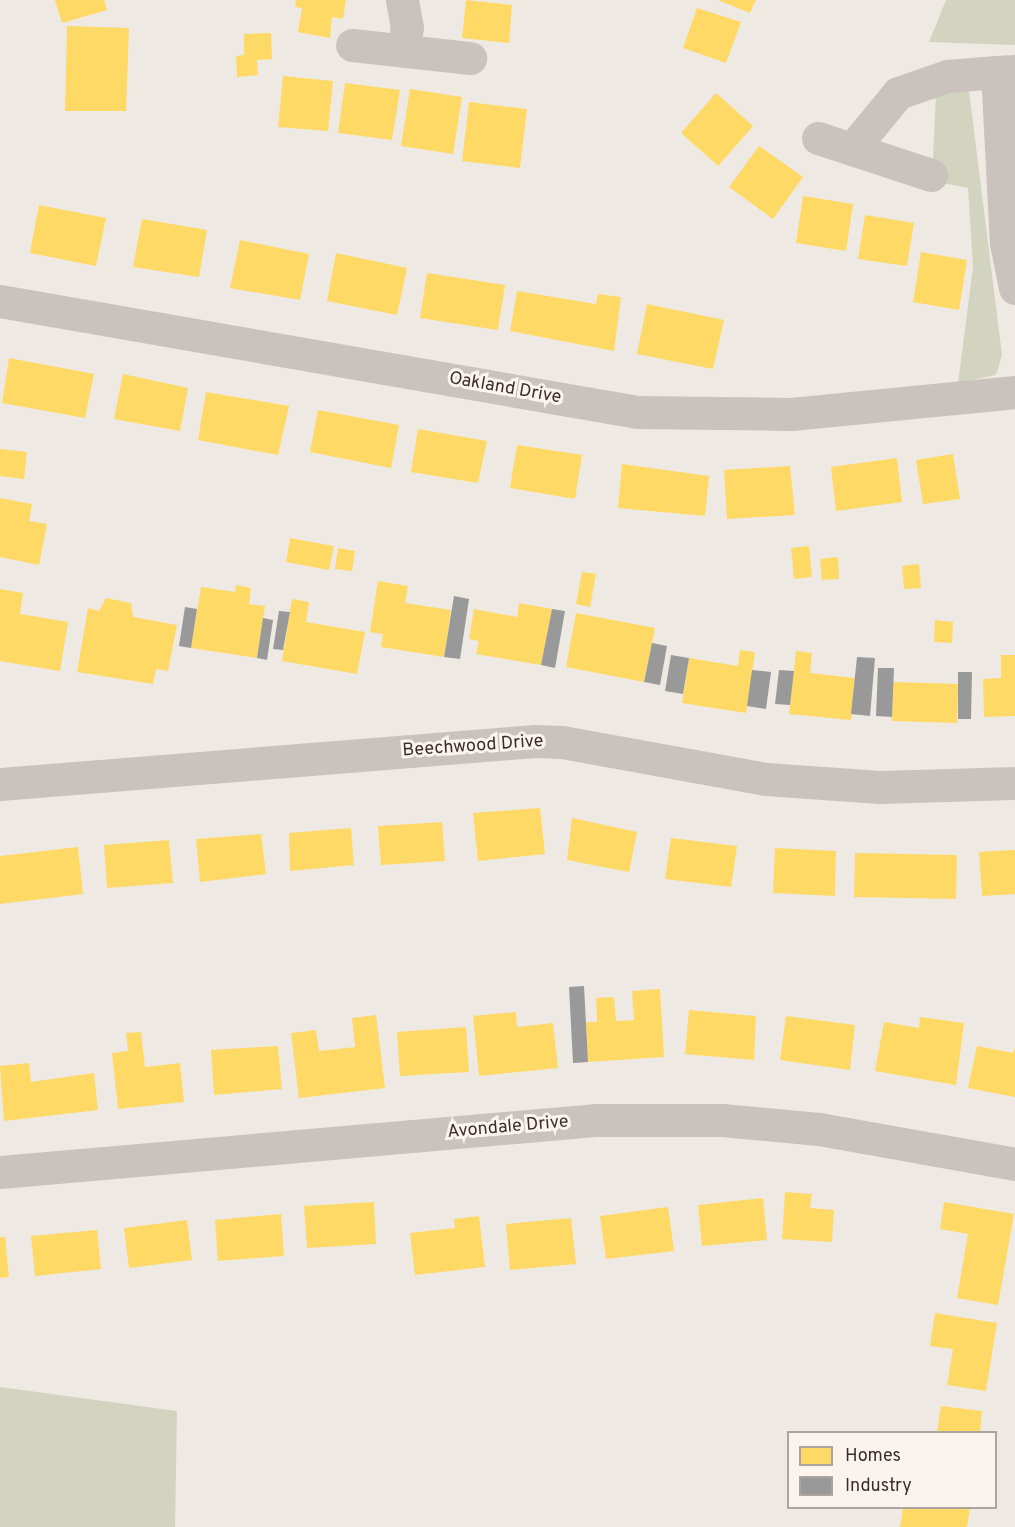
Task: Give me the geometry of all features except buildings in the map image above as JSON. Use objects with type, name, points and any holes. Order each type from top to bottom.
[{"type":"street","points":[[402,0],[407,27],[403,51]]},
{"type":"street","points":[[352,45],[470,58]]},
{"type":"street","points":[[852,149],[898,93],[946,76],[1006,72],[1006,243],[1015,288]]},
{"type":"street","points":[[818,138],[931,175]]},
{"type":"street","name":"Oakland Drive","points":[[0,301],[637,412],[791,414],[1015,392]]},
{"type":"street","name":"Beechwood Drive","points":[[0,784],[535,741],[562,742],[766,779],[880,787],[1015,783]]},
{"type":"street","name":"Avondale Drive","points":[[0,1172],[595,1120],[722,1120],[819,1129],[1015,1164]]},
{"type":"green space","points":[[946,0],[1015,0],[1015,45],[929,42]]},
{"type":"green space","points":[[969,90],[1002,355],[996,375],[958,383],[973,267],[968,188],[932,181],[936,92]]},
{"type":"green space","points":[[0,1387],[177,1411],[175,1527],[0,1527]]}]
